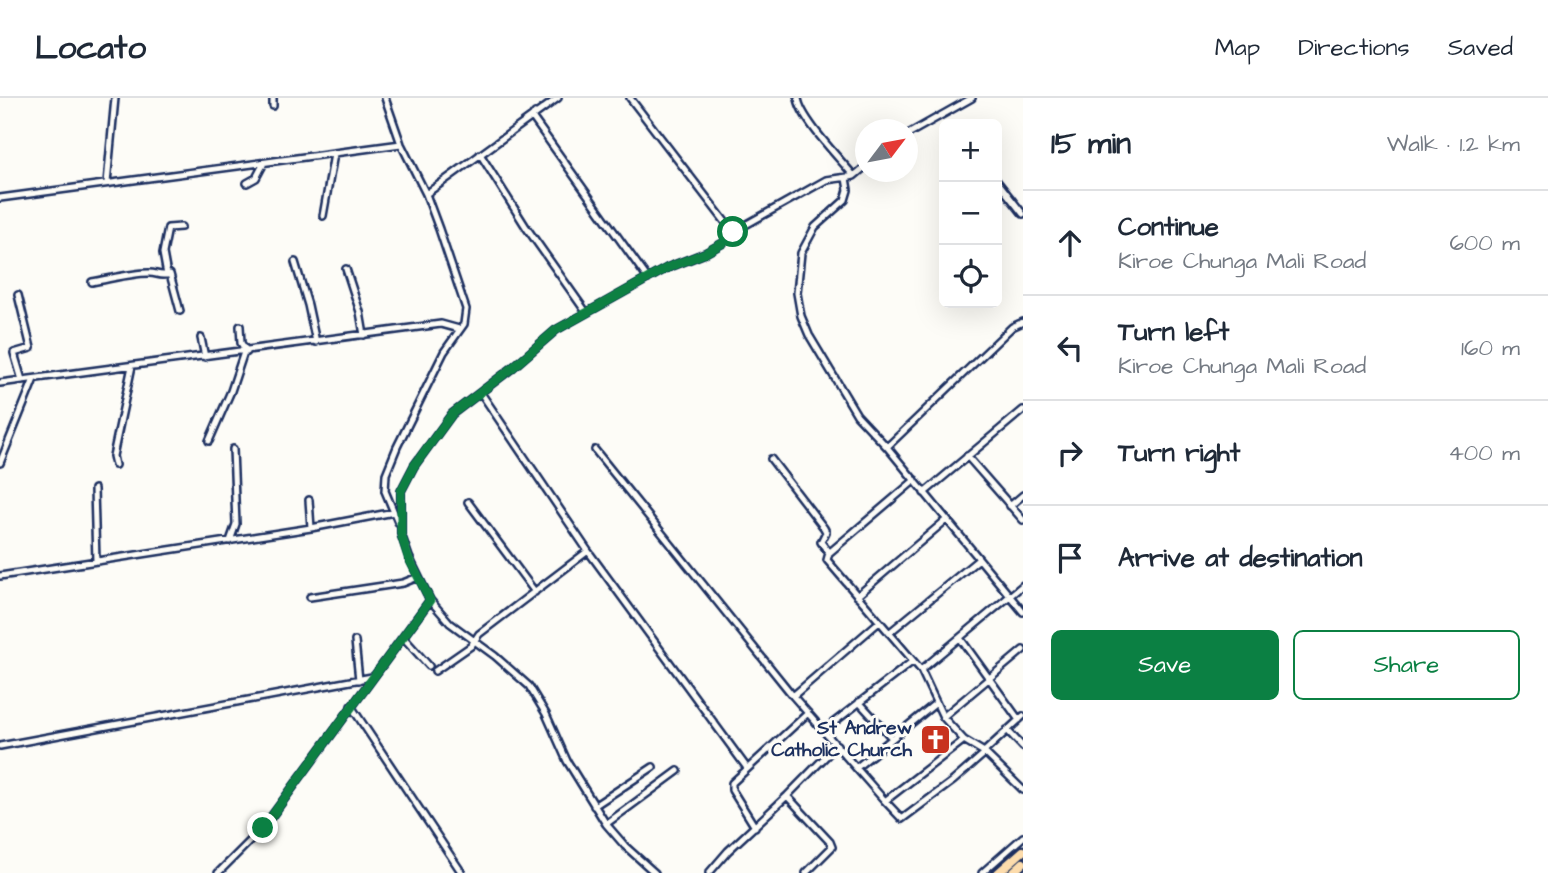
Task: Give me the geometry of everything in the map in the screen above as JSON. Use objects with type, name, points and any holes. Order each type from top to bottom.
[{"type":"highway","points":[[998,873],[1023,851]]},
{"type":"highway","points":[[1012,873],[1023,866]]},
{"type":"street","points":[[107,183],[115,98]]},
{"type":"street","points":[[273,98],[273,106]]},
{"type":"street","points":[[385,98],[401,144],[426,194],[466,309],[464,324],[444,352],[386,474],[385,491],[400,527],[404,546],[430,600],[450,624],[517,674],[535,694],[567,761],[606,824],[625,846],[656,873]]},
{"type":"street","points":[[426,194],[558,98]]},
{"type":"street","points":[[630,98],[733,232]]},
{"type":"street","points":[[798,98],[799,104],[819,134],[854,176]]},
{"type":"street","points":[[918,128],[972,98]]},
{"type":"street","points":[[535,113],[532,117],[648,279]]},
{"type":"street","points":[[0,198],[401,144]]},
{"type":"street","points":[[323,216],[334,154]]},
{"type":"street","points":[[480,154],[526,227],[586,312]]},
{"type":"street","points":[[247,183],[256,177],[264,163]]},
{"type":"street","points":[[400,527],[401,491],[414,466],[452,414],[556,330],[648,279],[723,243],[733,232],[826,180],[854,176]]},
{"type":"street","points":[[854,176],[846,178],[848,190],[845,200],[815,227],[801,253],[797,293],[801,316],[809,335],[858,415],[1023,612]]},
{"type":"street","points":[[998,182],[1023,214]]},
{"type":"street","points":[[167,275],[163,253],[168,228],[181,227]]},
{"type":"street","points":[[295,261],[316,342]]},
{"type":"street","points":[[345,269],[360,312],[363,335]]},
{"type":"street","points":[[92,282],[151,273],[160,276],[170,274],[180,312]]},
{"type":"street","points":[[18,295],[31,348],[14,353],[22,380]]},
{"type":"street","points":[[887,447],[1012,327],[1023,322]]},
{"type":"street","points":[[0,383],[441,324],[460,329]]},
{"type":"street","points":[[209,441],[246,352],[241,342],[240,326]]},
{"type":"street","points":[[201,338],[205,357]]},
{"type":"street","points":[[115,465],[113,456],[132,366]]},
{"type":"street","points":[[1,463],[34,379]]},
{"type":"street","points":[[481,393],[588,551],[747,768]]},
{"type":"street","points":[[924,493],[1023,410]]},
{"type":"street","points":[[230,541],[236,524],[233,449]]},
{"type":"street","points":[[595,450],[793,696],[902,819],[953,781],[1021,718],[960,638]]},
{"type":"street","points":[[967,456],[1023,520]]},
{"type":"street","points":[[771,459],[824,528],[825,534],[821,542],[830,553]]},
{"type":"street","points":[[915,480],[830,553],[827,560],[921,670],[943,717],[964,740],[985,753],[1023,790]]},
{"type":"street","points":[[94,489],[96,561]]},
{"type":"street","points":[[1010,506],[1023,495]]},
{"type":"street","points":[[309,500],[312,528]]},
{"type":"street","points":[[468,502],[535,592]]},
{"type":"street","points":[[0,576],[312,528],[394,512]]},
{"type":"street","points":[[857,596],[946,520]]},
{"type":"street","points":[[435,671],[471,646],[480,634],[588,551]]},
{"type":"street","points":[[889,633],[979,559]]},
{"type":"street","points":[[310,597],[418,578]]},
{"type":"street","points":[[921,670],[1023,585]]},
{"type":"street","points":[[218,873],[263,828],[430,600]]},
{"type":"street","points":[[793,696],[879,622]]},
{"type":"street","points":[[402,637],[429,666]]},
{"type":"street","points":[[355,641],[359,680]]},
{"type":"street","points":[[943,717],[1023,650]]},
{"type":"street","points":[[824,730],[913,661]]},
{"type":"street","points":[[0,746],[372,677]]},
{"type":"street","points":[[859,702],[892,738]]},
{"type":"street","points":[[856,768],[936,704]]},
{"type":"street","points":[[351,706],[461,873]]},
{"type":"street","points":[[755,827],[731,786],[734,780],[808,713]]},
{"type":"street","points":[[1007,730],[1023,747]]},
{"type":"street","points":[[885,801],[964,740]]},
{"type":"street","points":[[709,873],[728,851],[837,745]]},
{"type":"street","points":[[594,806],[653,767]]},
{"type":"street","points":[[606,824],[678,771]]},
{"type":"street","points":[[787,796],[831,844],[831,850],[806,873]]},
{"type":"street","points":[[982,873],[1023,837]]},
{"type":"street","points":[[1017,873],[1023,866]]},
{"type":"place","name":"St Andrew Catholic Church","points":[[935,739]]},
{"type":"route","points":[[263,828],[430,600],[404,546],[399,515],[401,491],[414,466],[452,414],[556,330],[667,268],[705,253],[723,243],[733,232]]}]
